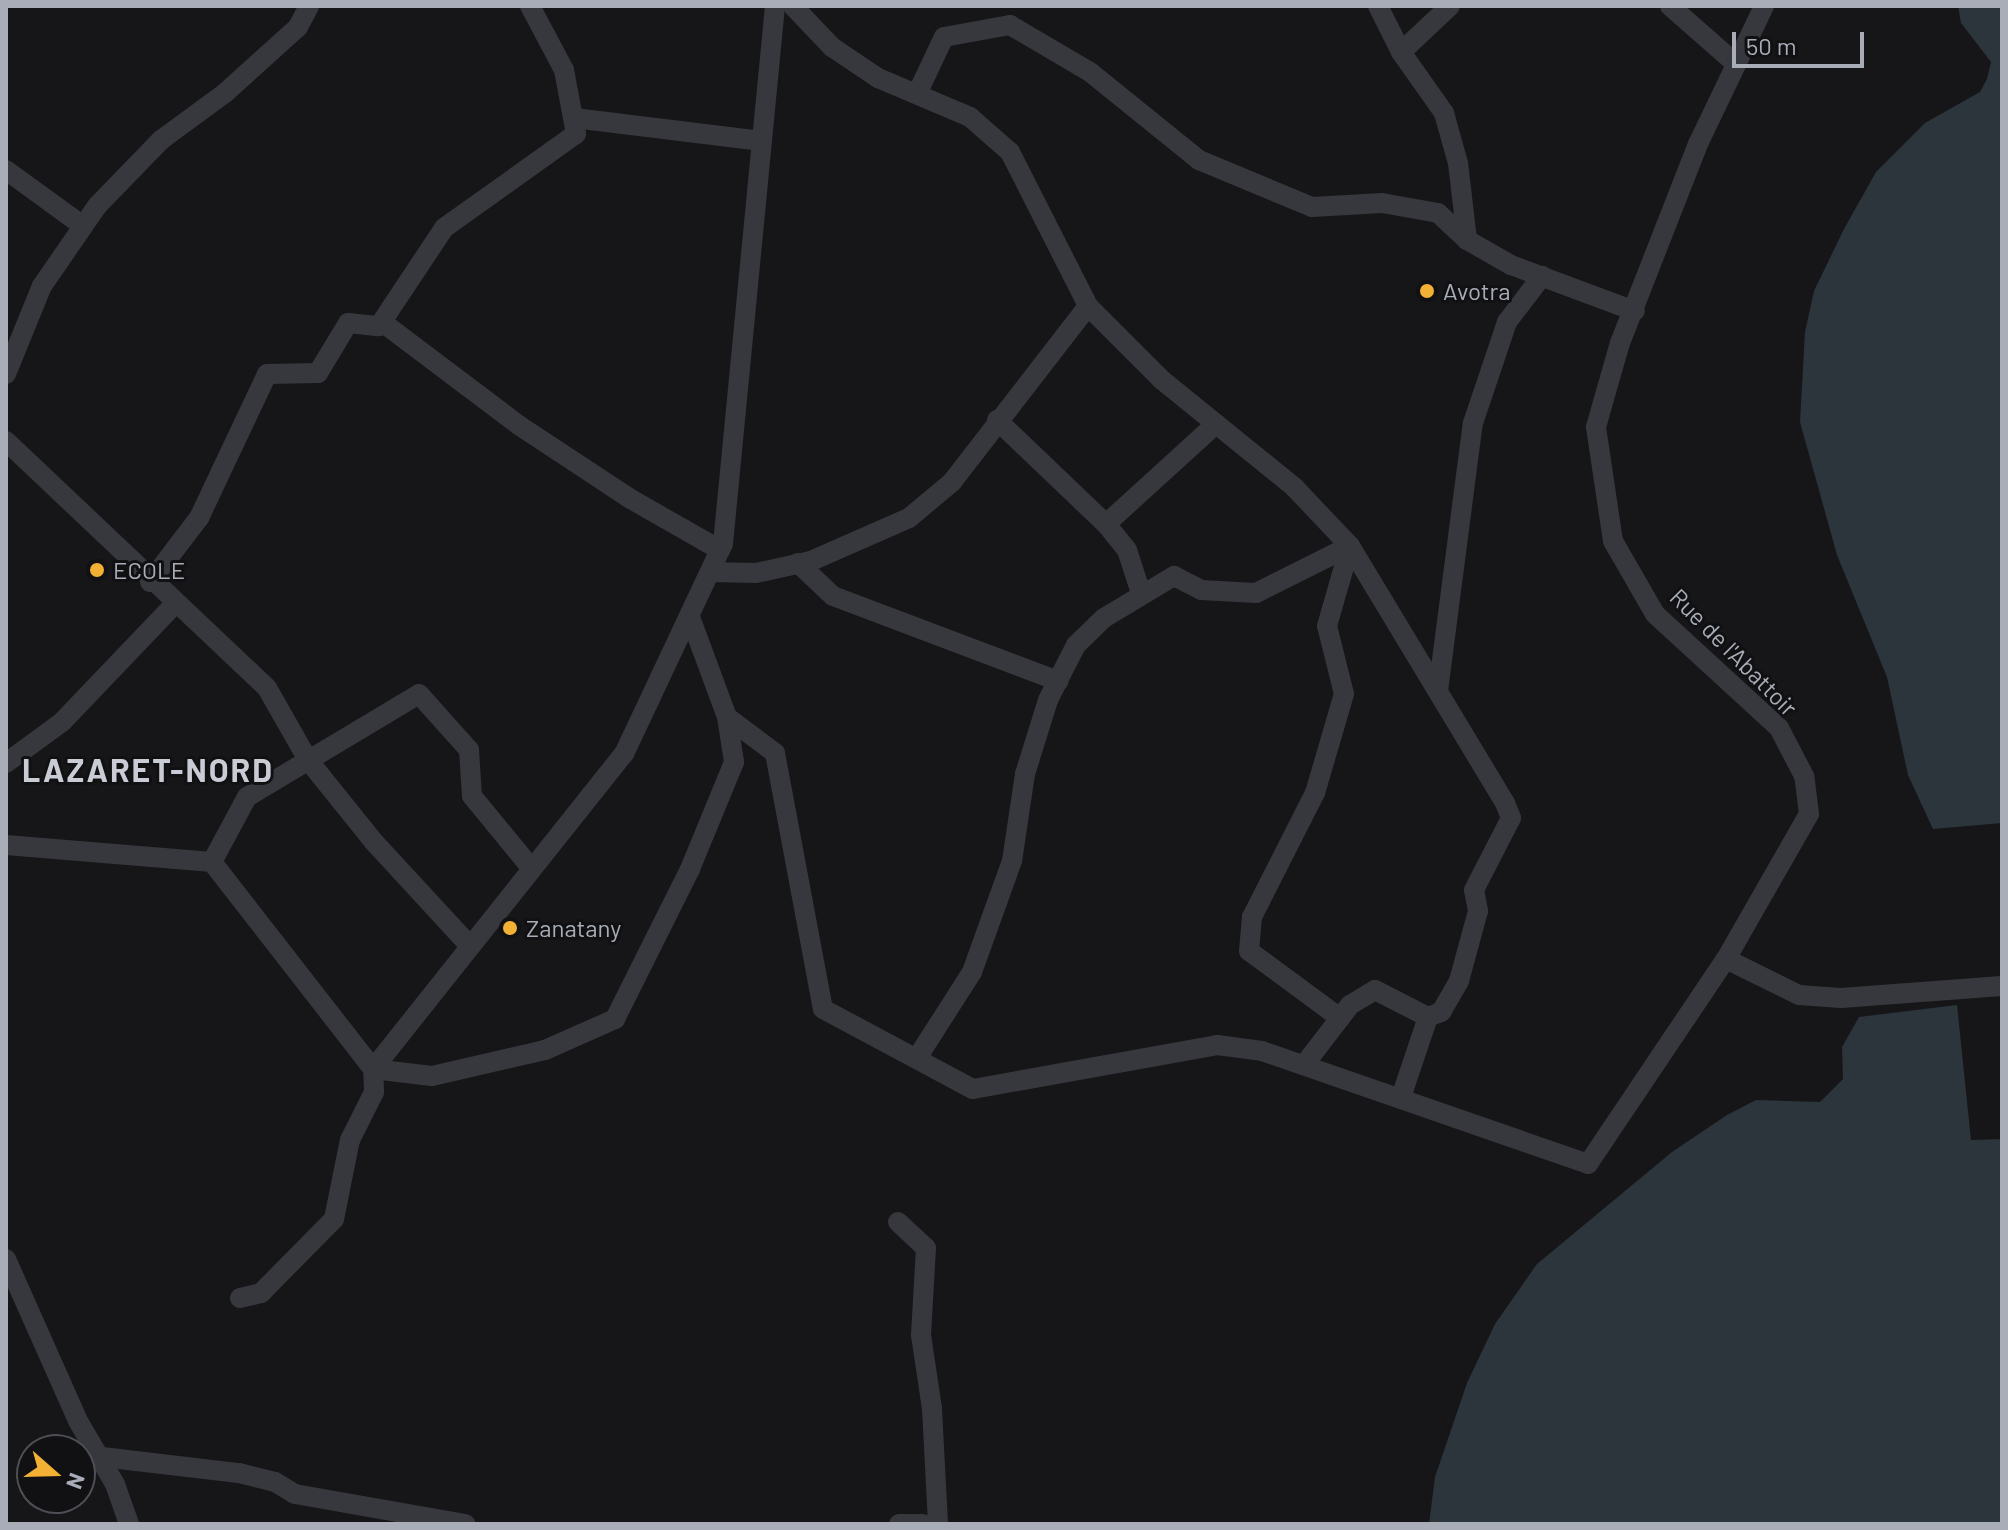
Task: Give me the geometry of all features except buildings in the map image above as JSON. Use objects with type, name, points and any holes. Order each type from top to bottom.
[{"type":"street","points":[[6,374],[42,286],[83,226],[161,140],[298,27],[309,6]]},
{"type":"street","points":[[382,322],[444,228],[576,134],[564,70],[530,6]]},
{"type":"street","points":[[373,1069],[624,754],[720,550],[775,6]]},
{"type":"street","points":[[793,6],[832,47],[878,78],[970,117],[1010,152],[1088,306],[1162,380],[1294,487],[1350,546],[1511,818],[1474,890],[1478,911],[1459,981],[1441,1012],[1428,1017],[1375,990],[1340,1018],[1304,1065]]},
{"type":"street","points":[[1378,6],[1401,52],[1444,113],[1458,163],[1467,240]]},
{"type":"street","points":[[1401,52],[1450,6]]},
{"type":"street","points":[[1670,6],[1736,64]]},
{"type":"street","name":"Rue de l'Abattoir","points":[[1401,1097],[1486,1133],[1588,1164],[1726,959],[1809,814],[1804,776],[1779,728],[1655,614],[1613,541],[1596,427],[1620,343],[1698,144],[1764,6]]},
{"type":"street","points":[[917,94],[944,37],[1010,25],[1090,72],[1199,160],[1312,207],[1382,203],[1438,213],[1467,240],[1542,276],[1635,311]]},
{"type":"street","points":[[574,118],[762,141]]},
{"type":"street","points":[[6,170],[83,226]]},
{"type":"street","points":[[1438,691],[1473,423],[1507,322],[1542,276]]},
{"type":"street","points":[[710,572],[756,573],[798,563],[849,548],[909,518],[952,482],[1088,306]]},
{"type":"street","points":[[150,582],[199,518],[267,374],[318,373],[348,323],[382,322],[520,426],[629,498],[720,550]]},
{"type":"street","points":[[997,420],[1106,524],[1127,550],[1141,593]]},
{"type":"street","points":[[1106,524],[1216,424]]},
{"type":"street","points":[[6,441],[174,605],[267,688],[308,760],[374,842],[470,946]]},
{"type":"street","points":[[917,1058],[972,972],[1012,861],[1025,774],[1058,681],[1076,645],[1141,593],[1174,576],[1201,590],[1256,593],[1350,546]]},
{"type":"street","points":[[1340,1018],[1249,951],[1252,917],[1315,793],[1344,694],[1327,626],[1350,546]]},
{"type":"street","points":[[798,563],[833,596],[1058,681]]},
{"type":"street","points":[[6,763],[62,722],[174,605]]},
{"type":"street","points":[[373,1069],[432,1076],[545,1050],[615,1019],[690,869],[734,762],[727,717],[690,617]]},
{"type":"street","points":[[212,862],[247,797],[419,694],[469,750],[472,796],[532,869]]},
{"type":"street","points":[[727,717],[775,753],[823,1009],[973,1089],[1217,1045],[1262,1051],[1401,1097],[1428,1017]]},
{"type":"street","points":[[6,845],[212,862],[373,1069],[374,1092],[350,1140],[334,1219],[261,1293],[240,1298]]},
{"type":"street","points":[[1726,959],[1799,995],[1841,998],[2002,986]]},
{"type":"street","points":[[898,1222],[926,1248],[921,1335],[932,1409],[938,1524]]},
{"type":"street","points":[[6,1259],[78,1421],[102,1457],[129,1524]]},
{"type":"street","points":[[102,1457],[239,1473],[275,1482],[295,1494],[465,1524]]},
{"type":"street","points":[[899,1524],[923,1524]]},
{"type":"shaded area","points":[[1958,6],[2002,6],[2002,823],[1933,829],[1908,775],[1887,677],[1837,555],[1800,422],[1805,332],[1814,291],[1844,229],[1876,172],[1925,123],[1980,92],[1987,79],[1991,62],[1961,23]]},
{"type":"shaded area","points":[[1957,1005],[1971,1140],[2002,1139],[2002,1524],[1429,1524],[1435,1477],[1467,1383],[1495,1324],[1537,1264],[1672,1152],[1727,1115],[1756,1100],[1820,1102],[1843,1079],[1842,1047],[1859,1017]]},
{"type":"place","name":"Avotra","points":[[1427,291]]},
{"type":"place","name":"ECOLE","points":[[97,570]]},
{"type":"place","name":"Zanatany","points":[[510,928]]},
{"type":"district","name":"LAZARET-NORD","points":[[148,769]]}]
